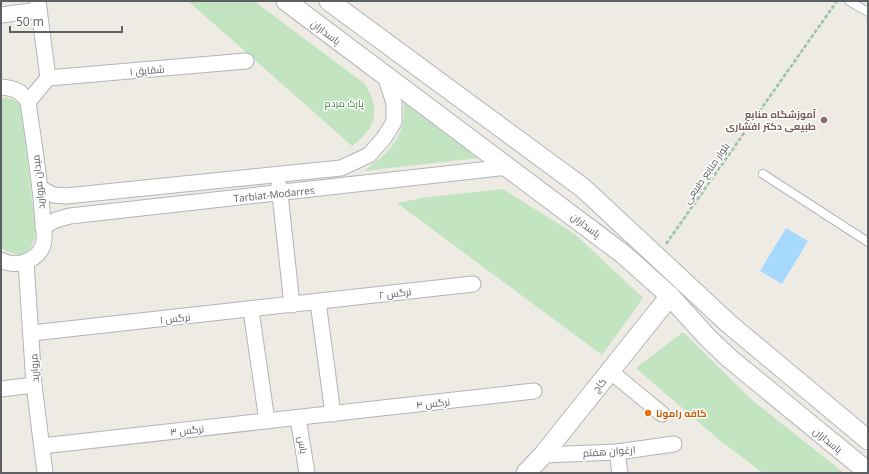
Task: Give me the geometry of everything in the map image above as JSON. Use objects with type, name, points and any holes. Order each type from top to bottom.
[{"type":"street","points":[[329,1],[583,188],[658,256],[728,323],[868,440]]},
{"type":"street","name":"پاسداران","points":[[289,2],[385,76],[623,254],[670,296],[706,336],[729,358],[868,472]]},
{"type":"street","points":[[1,15],[38,6],[48,78],[28,102],[24,94],[15,89],[1,87]]},
{"type":"street","name":"شقایق ۱","points":[[48,78],[246,62]]},
{"type":"street","name":"Tarbiat-Modarres","points":[[40,188],[53,195],[66,196],[341,168],[369,155],[384,138],[394,122],[394,103],[385,76]]},
{"type":"street","name":"میدان مروارید","points":[[26,262],[34,257],[41,249],[44,240],[40,188],[28,102]]},
{"type":"street","name":"Tarbiat-Modarres","points":[[43,227],[56,220],[70,216],[280,194],[508,167]]},
{"type":"street","points":[[278,174],[292,305]]},
{"type":"street","points":[[3,262],[16,264],[26,262]]},
{"type":"street","name":"مروارید","points":[[26,262],[32,333],[34,385],[46,473]]},
{"type":"street","name":"نرگس ۲","points":[[318,302],[473,284]]},
{"type":"street","name":"کاج","points":[[526,473],[543,455],[670,296]]},
{"type":"street","points":[[318,302],[333,414]]},
{"type":"street","name":"نرگس ۱","points":[[32,333],[318,302]]},
{"type":"street","points":[[251,310],[267,421]]},
{"type":"street","points":[[610,371],[662,414]]},
{"type":"street","points":[[1,389],[34,385]]},
{"type":"street","name":"نرگس ۴","points":[[333,414],[534,391]]},
{"type":"street","name":"نرگس ۳","points":[[42,446],[333,414]]},
{"type":"street","name":"یاس","points":[[298,418],[307,473]]},
{"type":"street","name":"ارغوان هفتم","points":[[543,455],[617,452],[674,444]]},
{"type":"street","points":[[617,452],[620,473]]},
{"type":"lane","points":[[849,1],[868,12]]},
{"type":"lane","points":[[763,174],[868,242]]},
{"type":"path","name":"بلوار منابع طبیعی","points":[[658,256],[837,1]]},
{"type":"green space","name":"پارک مردم","points":[[188,1],[254,1],[365,84],[373,103],[374,118],[371,126],[352,146]]},
{"type":"green space","points":[[1,97],[13,99],[21,105],[35,225],[34,241],[31,247],[22,254],[9,252],[1,248]]},
{"type":"green space","points":[[404,103],[478,158],[364,171],[382,157],[394,143],[402,125]]},
{"type":"green space","points":[[503,189],[576,235],[643,298],[602,355],[397,203],[428,197]]},
{"type":"green space","points":[[683,332],[752,400],[844,473],[763,473],[717,438],[636,368]]},
{"type":"water","points":[[786,228],[808,241],[782,284],[760,271]]},
{"type":"place","name":"آموزشگاه منابع طبیعی دکتر افشاری","points":[[824,120]]},
{"type":"place","name":"کافه رامونا","points":[[648,413]]}]
